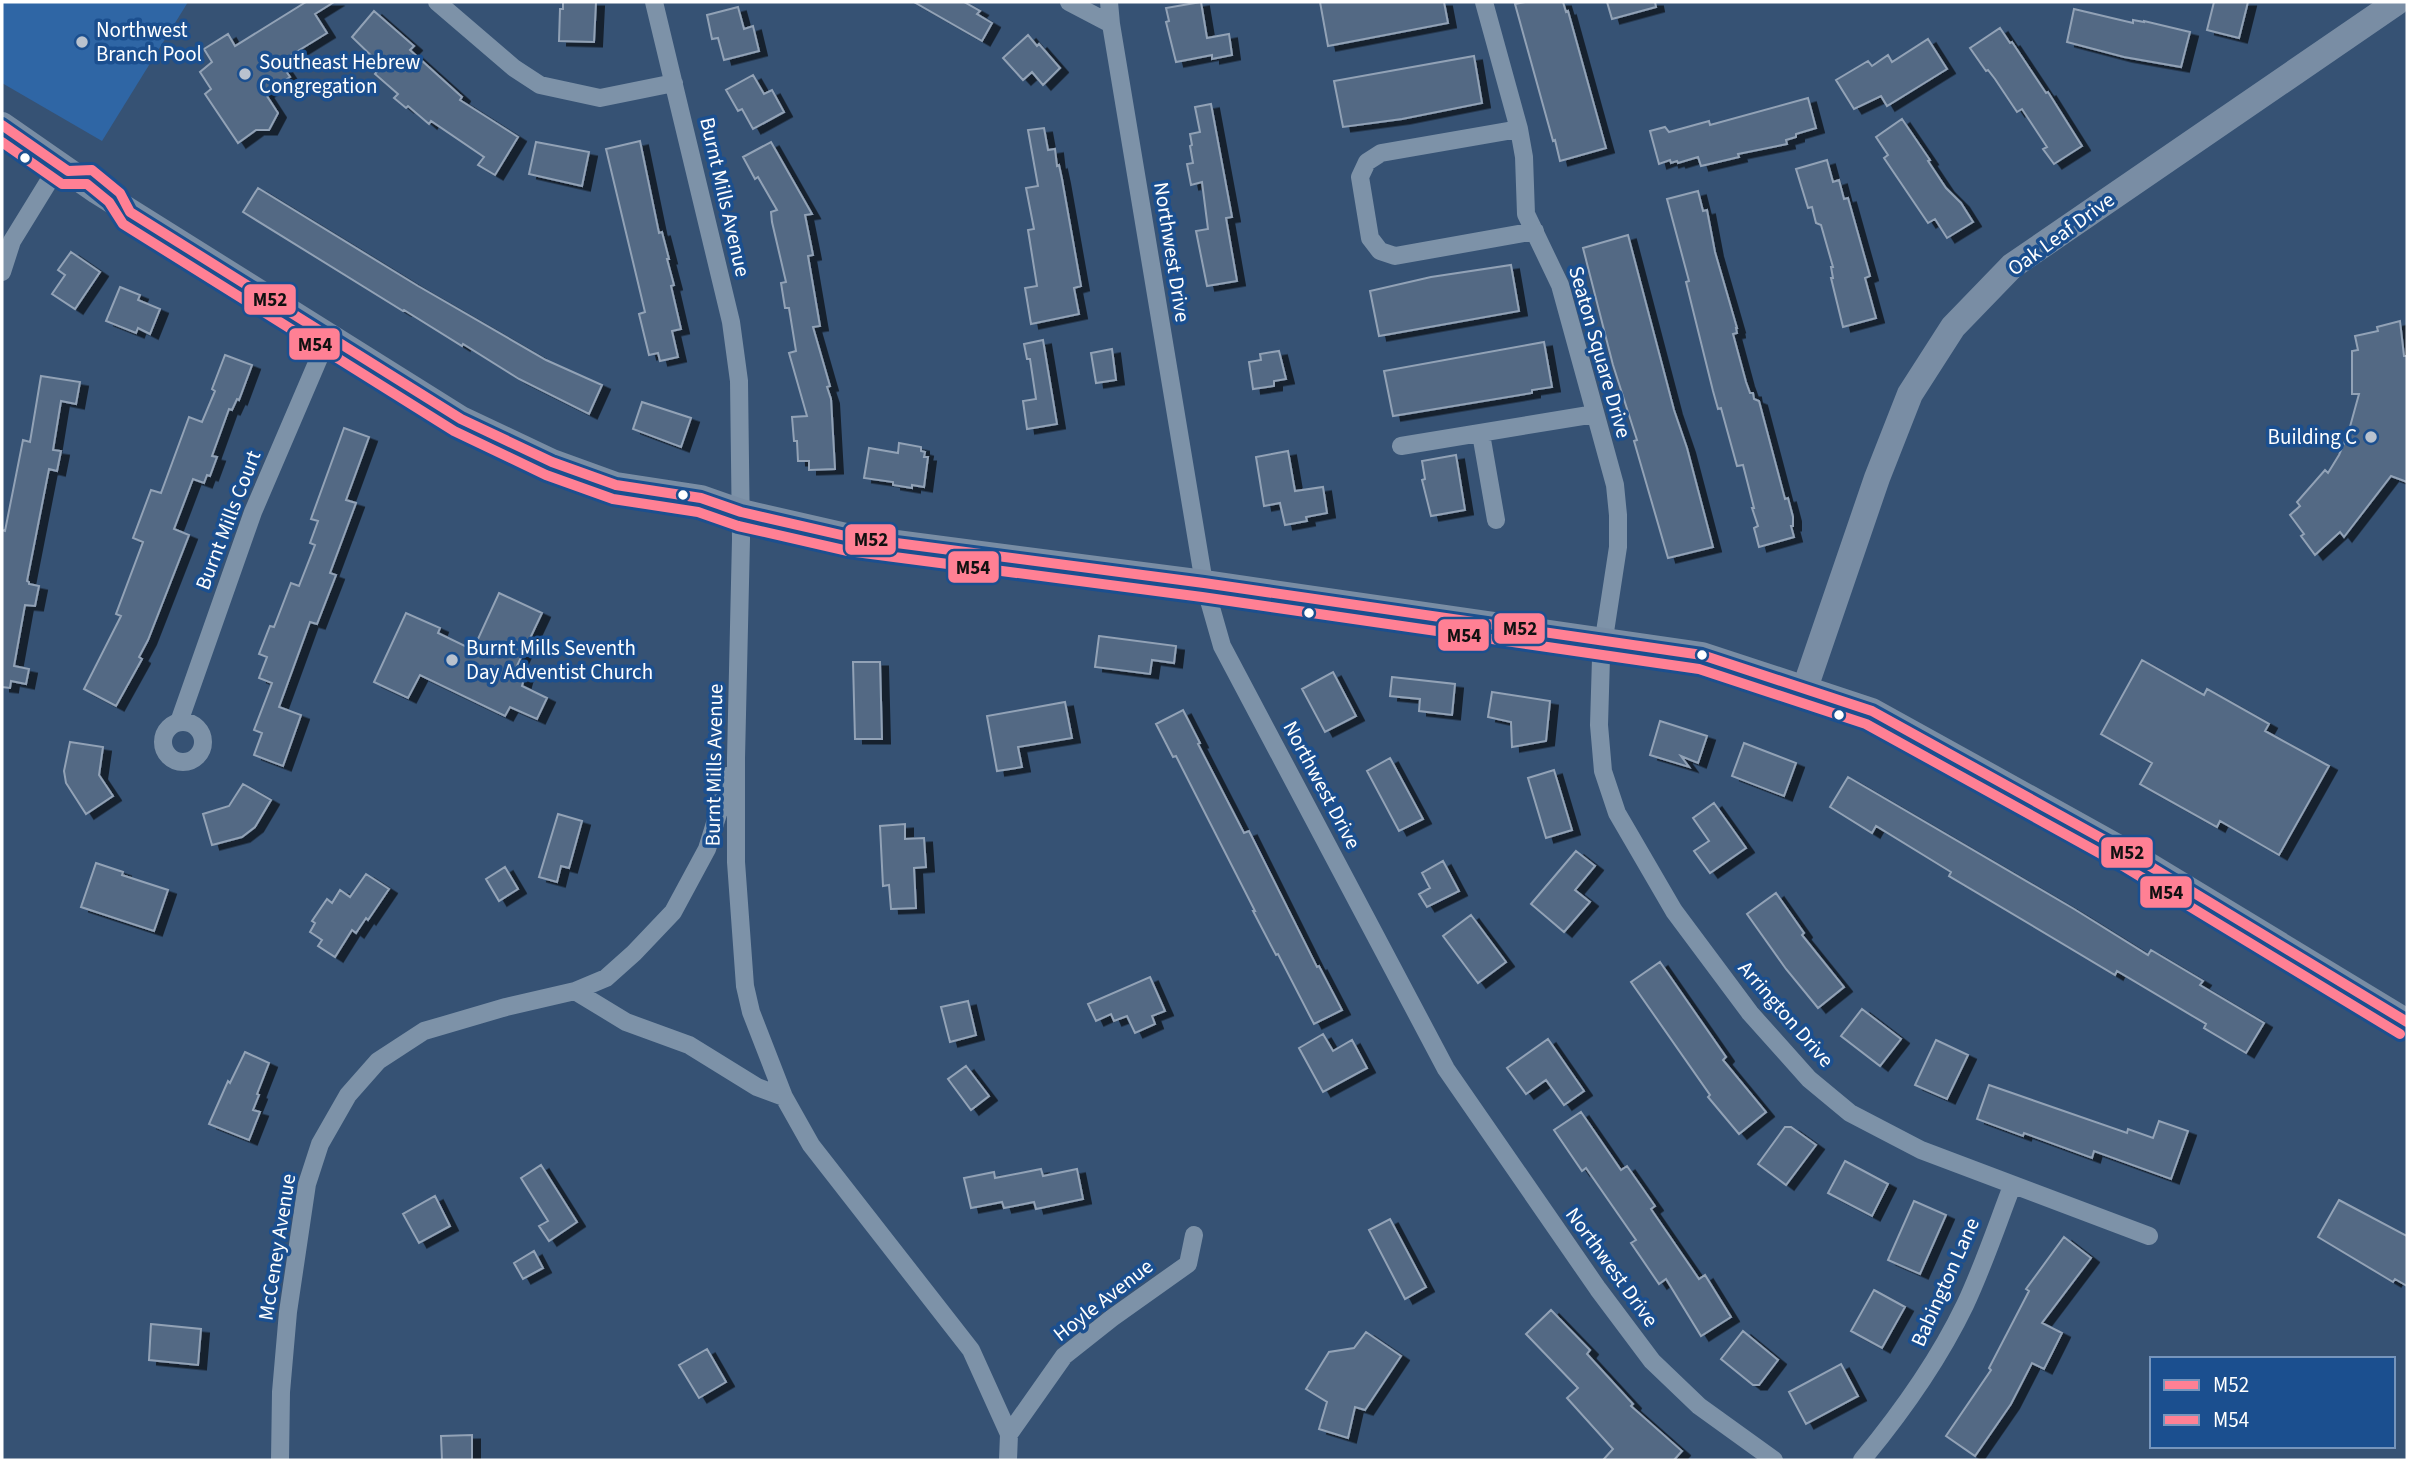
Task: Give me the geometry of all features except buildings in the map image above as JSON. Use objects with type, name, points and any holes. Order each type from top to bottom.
[{"type":"street","points":[[437,2],[514,68],[540,85],[600,98],[674,83]]},
{"type":"street","name":"Burnt Mills Avenue","points":[[654,2],[731,322],[739,381],[741,512],[736,862],[745,986],[751,1012],[784,1097],[811,1145],[971,1350],[1009,1434],[1008,1460]]},
{"type":"street","points":[[1069,2],[1111,24]]},
{"type":"street","name":"Northwest Drive","points":[[1109,2],[1204,583],[1222,646],[1446,1069],[1598,1289],[1652,1361],[1699,1406],[1774,1460]]},
{"type":"street","name":"Seaton Square Drive","points":[[1484,2],[1524,157],[1526,214],[1560,285],[1615,485],[1618,547],[1602,639]]},
{"type":"street","name":"Oak Leaf Drive","points":[[1805,688],[1877,478],[1910,394],[1953,327],[2012,266],[2397,2]]},
{"type":"street","points":[[2,125],[64,167],[92,170],[120,193],[130,212],[461,419],[552,462],[697,515],[741,512],[850,537],[1204,583],[1702,655],[1872,711],[2130,854],[2407,1022]]},
{"type":"street","points":[[1518,129],[1381,153],[1367,162],[1360,177],[1370,238],[1380,251],[1395,256],[1535,231]]},
{"type":"street","points":[[2,272],[12,241],[64,167]]},
{"type":"street","name":"Burnt Mills Court","points":[[179,722],[253,512],[328,337]]},
{"type":"street","points":[[1401,446],[1595,414]]},
{"type":"street","points":[[1481,434],[1496,520]]},
{"type":"street","name":"Arrington Drive","points":[[1602,639],[1599,725],[1603,771],[1617,813],[1674,911],[1742,1003],[1809,1079],[1850,1112],[1921,1150],[2149,1236]]},
{"type":"street","name":"McCeney Avenue","points":[[280,1460],[281,1392],[288,1312],[307,1184],[320,1144],[348,1095],[378,1061],[424,1031],[506,1007],[575,991],[606,978],[673,912],[708,849],[736,758]]},
{"type":"street","points":[[575,991],[626,1022],[689,1045],[757,1087],[784,1097]]},
{"type":"street","name":"Babington Lane","points":[[1862,1460],[1934,1362],[1965,1304],[2012,1186]]},
{"type":"street","name":"Hoyle Avenue","points":[[1009,1434],[1064,1356],[1188,1264],[1194,1235]]},
{"type":"shaded area","name":"Northwest Branch Pool","points":[[2,2],[188,2],[102,141],[2,83]]},
{"type":"transit line","name":"M52","points":[[2,125],[68,171],[92,170],[120,193],[130,212],[461,419],[552,462],[616,485],[701,498],[741,512],[850,537],[1204,583],[1702,655],[1872,711],[2130,854],[2407,1022]]},
{"type":"transit line","name":"M54","points":[[2,142],[62,184],[87,184],[109,202],[123,224],[454,431],[546,475],[613,499],[698,512],[738,526],[848,551],[1202,597],[1699,669],[1866,724],[2123,866],[2400,1034]]},
{"type":"place","name":"Northwest Branch Pool","points":[[82,42]]},
{"type":"place","name":"Southeast Hebrew Congregation","points":[[245,74]]},
{"type":"place","name":"Building C","points":[[2371,437]]},
{"type":"place","name":"Burnt Mills Seventh Day Adventist Church","points":[[452,660]]}]
